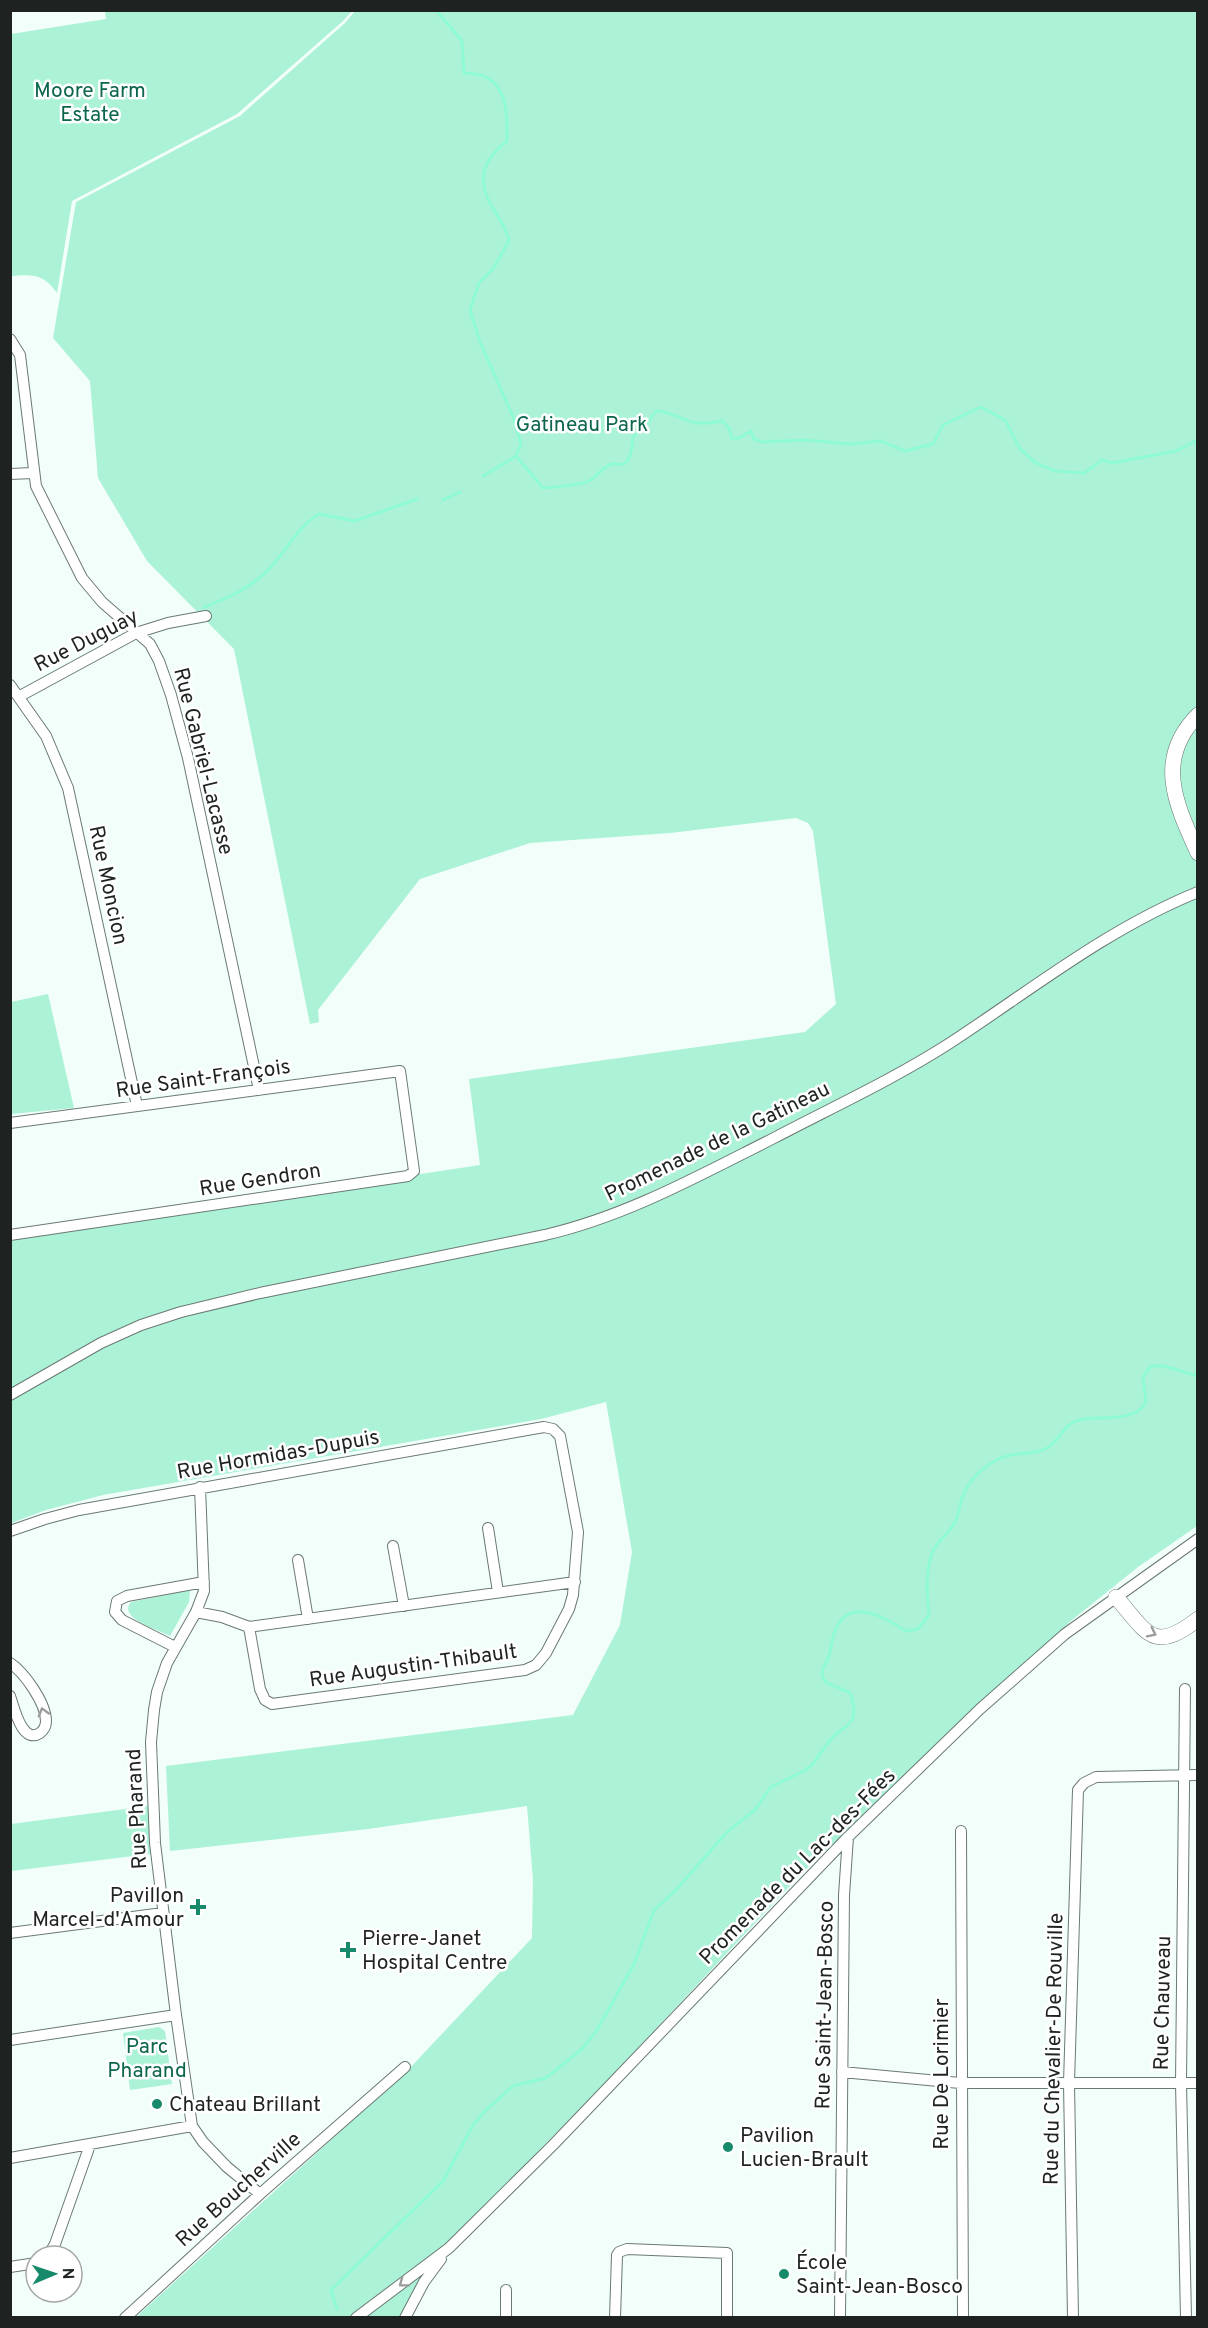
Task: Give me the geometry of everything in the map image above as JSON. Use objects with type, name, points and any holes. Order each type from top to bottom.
[{"type":"highway","points":[[1197,715],[1181,737],[1175,753],[1173,771],[1176,803],[1197,853]]},
{"type":"highway","points":[[1197,729],[1184,755],[1181,782],[1186,805],[1197,831]]},
{"type":"highway","points":[[1116,1597],[1142,1628],[1156,1637],[1166,1638],[1177,1634],[1197,1619]]},
{"type":"street","name":"Rue Gabriel-Lacasse","points":[[10,339],[20,355],[36,486],[82,578],[102,602],[154,651],[171,695],[182,732],[259,1090]]},
{"type":"street","points":[[10,474],[33,473]]},
{"type":"street","name":"Rue Duguay","points":[[20,696],[136,633],[176,621],[206,616]]},
{"type":"street","name":"Rue Moncion","points":[[10,685],[20,696],[46,736],[68,788],[137,1106]]},
{"type":"street","name":"Promenade de la Gatineau","points":[[10,1395],[100,1343],[174,1314],[554,1233],[635,1206],[897,1074],[957,1038],[1106,937],[1197,892]]},
{"type":"street","name":"Rue Saint-François","points":[[10,1123],[400,1071]]},
{"type":"street","name":"Rue Gendron","points":[[10,1235],[408,1176],[414,1171],[400,1071]]},
{"type":"street","name":"Rue Hormidas-Dupuis","points":[[10,1531],[79,1510],[200,1487],[544,1426],[553,1429]]},
{"type":"street","name":"Rue Augustin-Thibault","points":[[249,1627],[262,1695],[268,1703],[283,1704],[531,1668],[540,1662],[551,1644],[568,1609],[574,1582],[578,1532],[562,1440],[553,1429]]},
{"type":"street","name":"Rue Pharand","points":[[200,1487],[204,1582],[202,1598],[175,1647],[157,1692],[152,1725],[155,1843],[192,2126],[227,2168],[260,2194]]},
{"type":"street","points":[[488,1528],[498,1592]]},
{"type":"street","name":"Promenade du Lac-des-Fées","points":[[356,2318],[449,2248],[553,2145],[848,1838],[1005,1687],[1065,1634],[1197,1539]]},
{"type":"street","points":[[393,1546],[404,1606]]},
{"type":"street","points":[[298,1560],[308,1619]]},
{"type":"street","points":[[175,1647],[122,1620],[115,1612],[117,1601],[127,1596],[204,1582]]},
{"type":"street","points":[[195,1612],[222,1617],[249,1627],[574,1582]]},
{"type":"street","points":[[10,1663],[28,1681],[45,1712],[45,1728],[42,1732],[30,1735],[25,1732],[10,1695]]},
{"type":"street","name":"Rue Chauveau","points":[[1185,1689],[1181,2083],[1186,2318]]},
{"type":"street","points":[[1184,1774],[1197,1775]]},
{"type":"street","name":"Rue du Chevalier-De Rouville","points":[[1072,2318],[1069,2084],[1078,1794],[1089,1779],[1106,1776],[1184,1774]]},
{"type":"street","name":"Rue De Lorimier","points":[[961,1831],[960,2083],[963,2318]]},
{"type":"street","name":"Rue Saint-Jean-Bosco","points":[[840,2318],[844,1895],[848,1838]]},
{"type":"street","points":[[10,1933],[163,1913]]},
{"type":"street","points":[[10,2040],[176,2015]]},
{"type":"street","name":"Rue Boucherville","points":[[124,2318],[260,2194],[405,2067]]},
{"type":"street","points":[[842,2072],[960,2083],[1197,2083]]},
{"type":"street","points":[[10,2158],[192,2126]]},
{"type":"street","points":[[55,2244],[90,2145]]},
{"type":"street","name":"Promenade du Lac-des-Fées","points":[[405,2318],[424,2282],[449,2248]]},
{"type":"street","points":[[615,2318],[616,2260],[619,2252],[627,2249],[727,2253],[728,2318]]},
{"type":"street","points":[[506,2290],[506,2318]]},
{"type":"green space","name":"Moore Farm Estate","points":[[105,11],[352,11],[237,114],[72,201],[57,293],[43,279],[26,275],[11,276],[11,34],[106,19]]},
{"type":"green space","name":"Gatineau Park","points":[[355,11],[1197,11],[1197,1526],[1138,1567],[1072,1620],[802,1873],[607,2081],[450,2241],[401,2317],[135,2318],[408,2070],[532,1938],[533,1880],[527,1806],[368,1829],[170,1851],[166,1766],[573,1715],[620,1625],[632,1552],[606,1402],[541,1419],[103,1495],[46,1510],[11,1523],[11,1236],[480,1165],[469,1079],[805,1032],[836,1004],[813,831],[808,823],[796,818],[670,833],[530,843],[420,879],[318,1010],[319,1022],[310,1024],[234,649],[147,561],[98,478],[90,381],[53,338],[76,202],[240,116],[345,23]]},
{"type":"green space","points":[[48,994],[74,1108],[11,1114],[11,1002]]},
{"type":"green space","points":[[190,1590],[189,1602],[170,1636],[141,1623],[134,1618],[128,1608],[131,1602]]},
{"type":"green space","points":[[148,1806],[150,1854],[11,1871],[11,1824]]},
{"type":"green space","name":"Parc Pharand","points":[[159,2027],[165,2031],[172,2084],[130,2090],[123,2033]]},
{"type":"waterway","points":[[436,10],[462,41],[464,73],[483,76],[495,84],[500,90],[507,115],[507,141],[495,152],[487,164],[484,186],[509,241],[493,269],[479,283],[470,310],[480,342],[514,419],[521,444],[516,456],[483,476]]},
{"type":"waterway","points":[[516,456],[543,488],[585,482],[609,465],[625,463],[630,454],[633,437],[647,424],[656,411],[669,413],[696,423],[722,421],[729,428],[732,438],[739,438],[751,431],[754,439],[762,442],[805,440],[850,444],[881,441],[905,451],[933,444],[943,425],[981,407],[1005,420],[1020,449],[1036,463],[1055,471],[1084,473],[1102,460],[1112,463],[1176,451],[1198,440]]},
{"type":"waterway","points":[[443,500],[460,492]]},
{"type":"waterway","points":[[204,607],[236,593],[258,579],[272,566],[304,526],[319,514],[355,521],[417,499]]},
{"type":"waterway","points":[[337,2309],[331,2290],[443,2181],[473,2125],[486,2110],[513,2086],[546,2078],[582,2049],[597,2030],[634,1964],[654,1910],[675,1891],[727,1832],[755,1810],[771,1787],[812,1765],[835,1735],[848,1725],[853,1718],[854,1707],[851,1694],[828,1683],[822,1675],[834,1633],[841,1620],[848,1614],[865,1612],[883,1618],[906,1631],[918,1629],[929,1615],[927,1591],[930,1558],[955,1523],[966,1490],[978,1473],[989,1464],[1006,1456],[1045,1449],[1069,1425],[1079,1420],[1126,1416],[1134,1413],[1146,1401],[1143,1377],[1151,1366],[1164,1366],[1198,1376]]},
{"type":"place","name":"Pavillon Marcel-d'Amour","points":[[198,1907]]},
{"type":"place","name":"Pierre-Janet Hospital Centre","points":[[348,1950]]},
{"type":"place","name":"Chateau Brillant","points":[[157,2104]]},
{"type":"place","name":"Pavilion Lucien-Brault","points":[[728,2147]]},
{"type":"place","name":"École Saint-Jean-Bosco","points":[[784,2274]]}]
